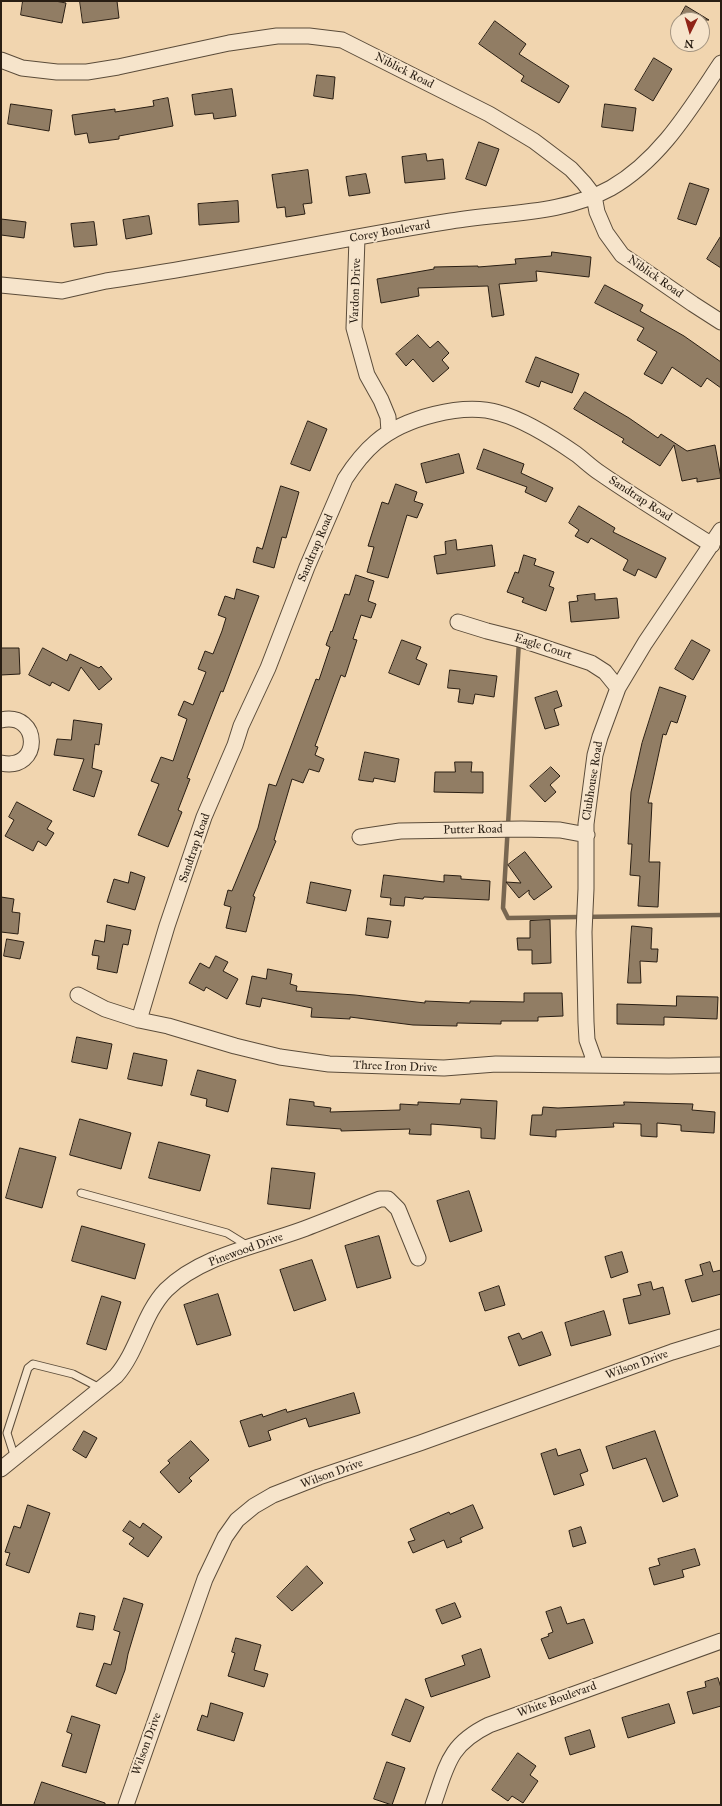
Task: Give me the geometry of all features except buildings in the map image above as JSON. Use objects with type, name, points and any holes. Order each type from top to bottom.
[{"type":"street","name":"Niblick Road","points":[[1,60],[22,68],[57,72],[87,72],[118,67],[229,43],[277,36],[309,36],[342,40],[489,114],[534,140],[571,170],[594,196],[600,223],[612,244],[622,255],[721,322]]},
{"type":"street","name":"Corey Boulevard","points":[[1,285],[62,291],[106,281],[452,221],[557,208],[576,204],[594,196],[626,178],[656,153],[679,125],[721,63]]},
{"type":"street","name":"Vardon Drive","points":[[358,238],[354,328],[367,375],[381,400],[388,417],[389,432]]},
{"type":"street","name":"Sandtrap Road","points":[[139,1020],[167,926],[204,817],[235,745],[241,726],[268,668],[282,628],[330,513],[345,479],[354,465],[365,452],[389,432],[402,425],[458,410],[486,410],[500,413],[538,430],[576,454],[598,472],[712,545]]},
{"type":"street","name":"Clubhouse Road","points":[[596,1065],[587,1040],[584,932],[588,808],[595,755],[618,688],[645,643],[721,530]]},
{"type":"street","name":"Eagle Court","points":[[458,622],[519,639],[591,663],[606,672],[618,688]]},
{"type":"street","points":[[1,720],[15,719],[22,722],[31,734],[32,742],[27,756],[22,760],[15,764],[1,763]]},
{"type":"street","name":"Putter Road","points":[[360,837],[400,831],[522,829],[560,830],[587,835]]},
{"type":"street","name":"Three Iron Drive","points":[[78,995],[105,1009],[139,1020],[174,1028],[235,1046],[280,1056],[330,1064],[444,1068],[496,1064],[721,1065]]},
{"type":"street","name":"Pinewood Drive","points":[[1,1469],[124,1367],[152,1310],[166,1290],[182,1276],[197,1268],[226,1255],[301,1230],[380,1199],[388,1199],[398,1209],[418,1258]]},
{"type":"street","name":"Wilson Drive","points":[[126,1805],[205,1579],[225,1537],[238,1520],[254,1506],[273,1495],[319,1478],[420,1444],[672,1352],[721,1337]]},
{"type":"street","name":"White Boulevard","points":[[433,1805],[451,1754],[473,1732],[705,1646],[721,1642]]},
{"type":"lane","points":[[81,1193],[227,1233],[250,1247]]},
{"type":"lane","points":[[16,1458],[7,1434],[28,1368],[34,1364],[73,1374],[100,1388]]},
{"type":"waterway","points":[[519,641],[503,908],[508,918],[721,915]]}]
